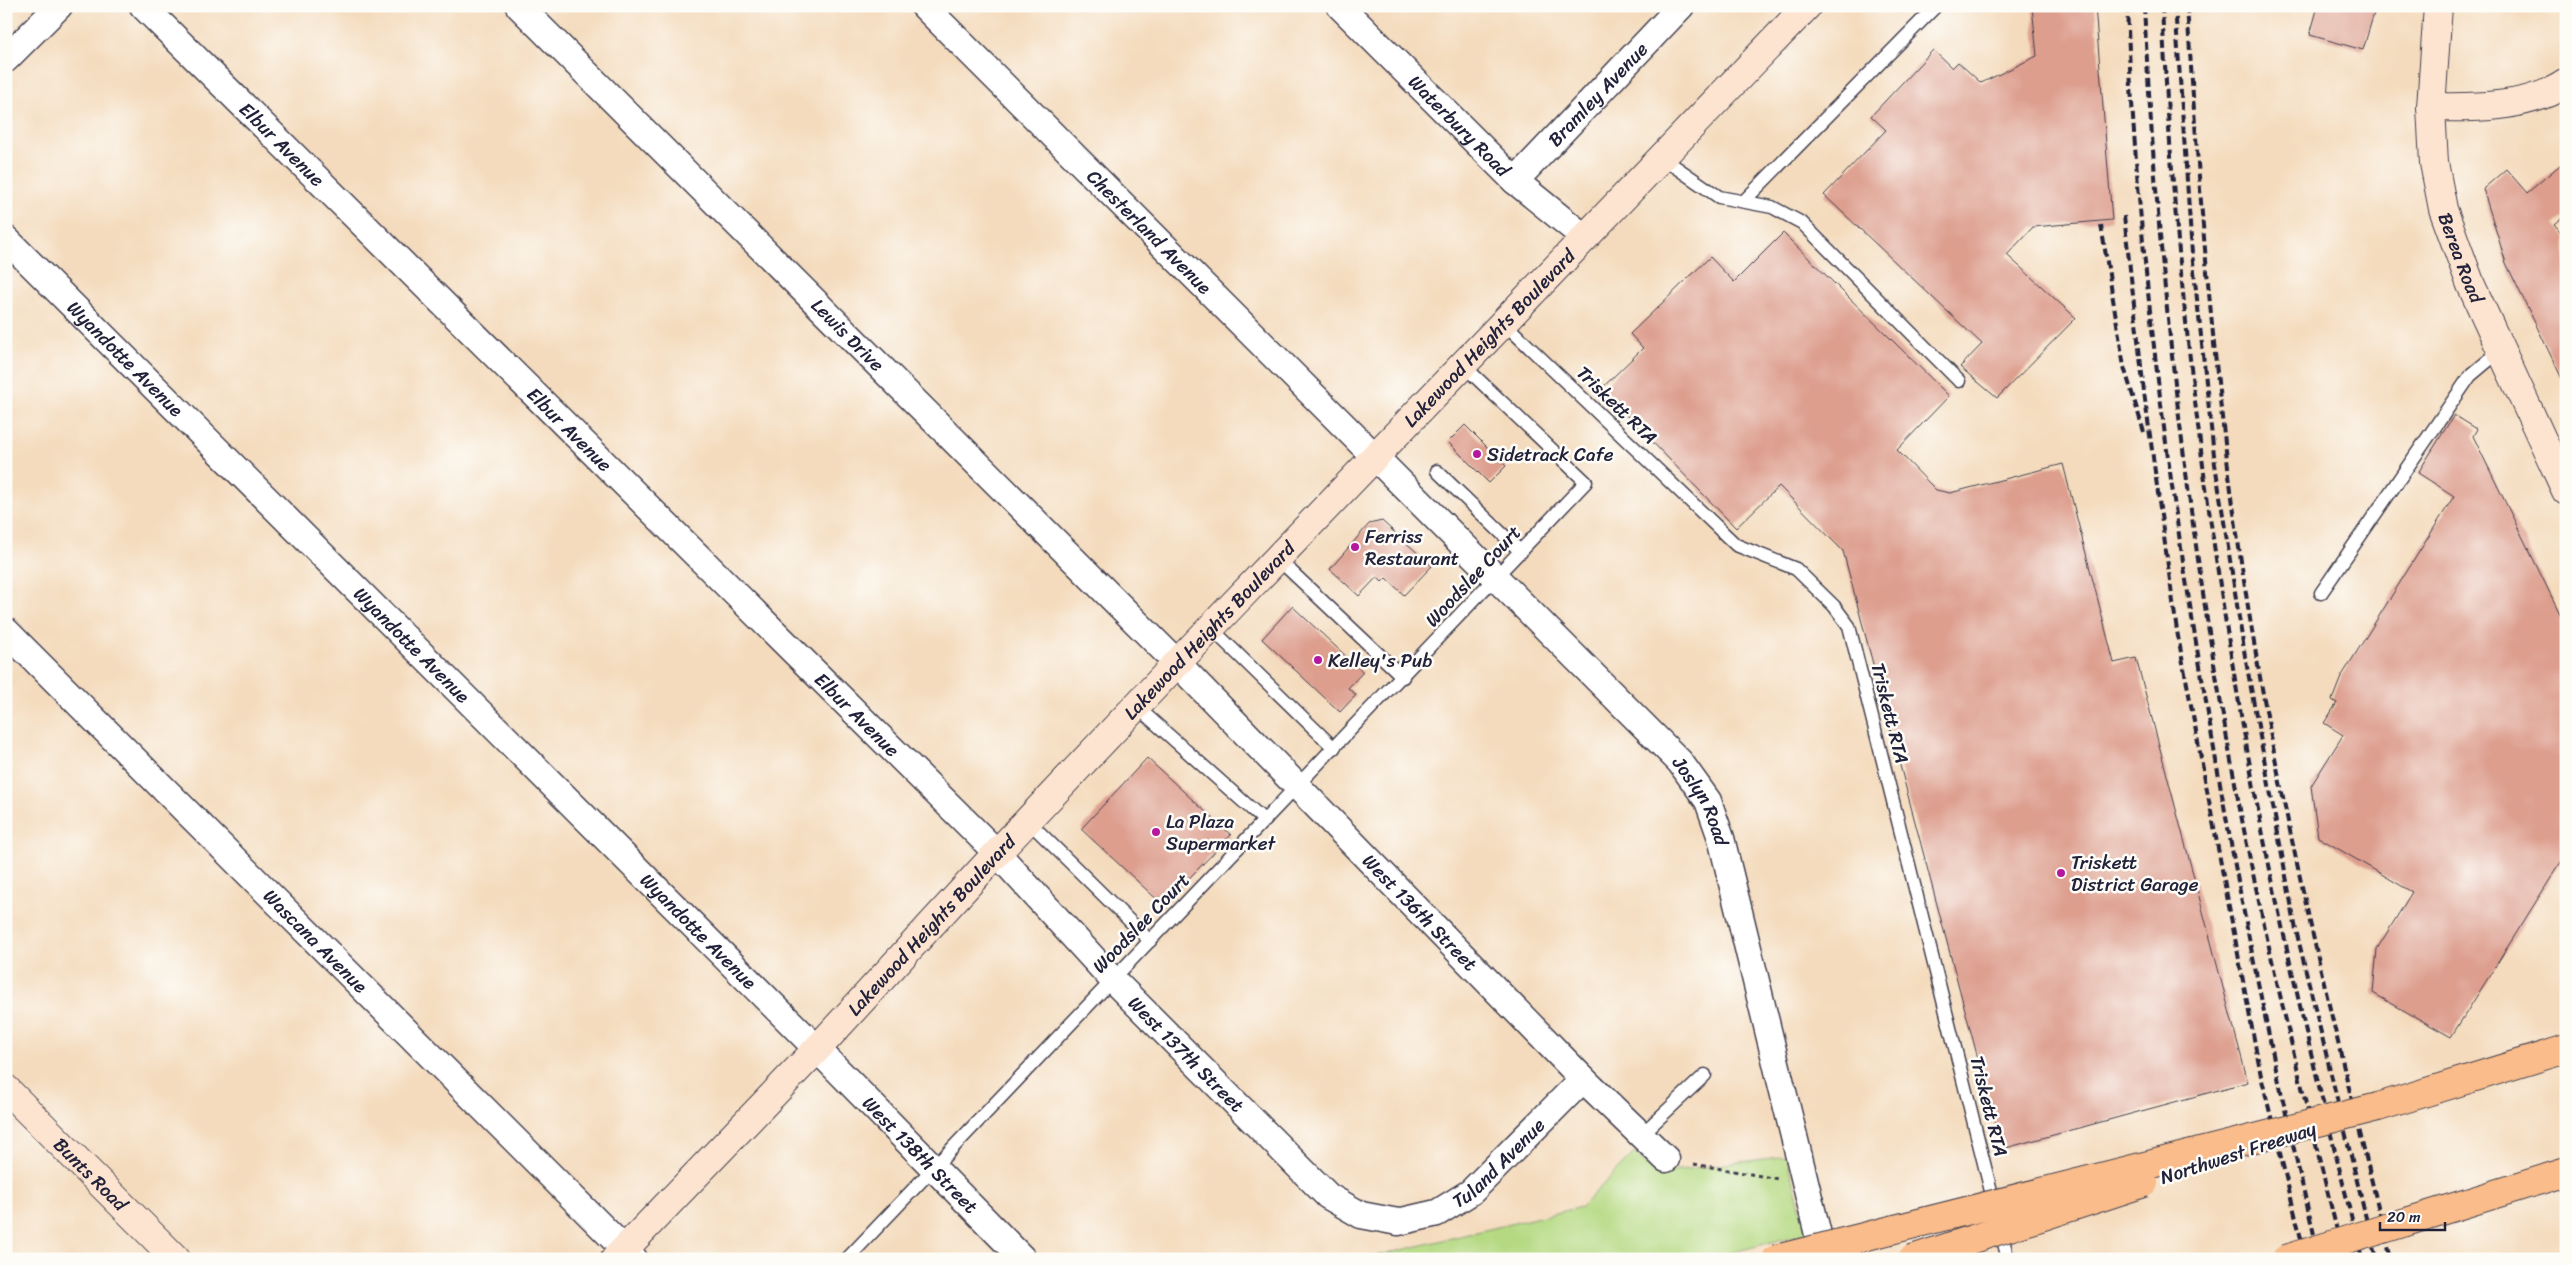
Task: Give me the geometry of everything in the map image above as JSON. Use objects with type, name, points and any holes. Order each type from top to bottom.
[{"type":"highway","name":"Northwest Freeway","points":[[1912,1259],[2378,1107],[2566,1049]]},
{"type":"highway","points":[[1776,1259],[2378,1107]]},
{"type":"highway","points":[[2286,1259],[2566,1172]]},
{"type":"main road","name":"Lakewood Heights Boulevard","points":[[624,1256],[1027,820],[1807,6]]},
{"type":"main road","name":"Berea Road","points":[[2438,6],[2431,107],[2434,163],[2443,209],[2472,285],[2566,491]]},
{"type":"main road","points":[[2431,107],[2489,107],[2517,102],[2566,83]]},
{"type":"main road","name":"Bunts Road","points":[[6,1089],[176,1259]]},
{"type":"street","points":[[6,60],[59,6]]},
{"type":"street","name":"Elbur Avenue","points":[[143,6],[997,853]]},
{"type":"street","name":"Lewis Drive","points":[[519,6],[1177,663]]},
{"type":"street","name":"Chesterland Avenue","points":[[924,6],[1374,456]]},
{"type":"street","name":"Waterbury Road","points":[[1340,6],[1514,181],[1584,237]]},
{"type":"street","name":"Bramley Avenue","points":[[1514,181],[1681,6]]},
{"type":"street","name":"Wyandotte Avenue","points":[[6,239],[817,1049]]},
{"type":"street","name":"Joslyn Road","points":[[1374,456],[1680,762],[1708,801],[1721,838],[1824,1259]]},
{"type":"street","name":"Wascana Avenue","points":[[6,631],[624,1256]]},
{"type":"street","name":"West 136th Street","points":[[1177,663],[1583,1079],[1666,1159]]},
{"type":"street","name":"West 137th Street","points":[[997,853],[1113,980],[1328,1196],[1361,1215],[1398,1222]]},
{"type":"street","name":"West 138th Street","points":[[817,1049],[1022,1259]]},
{"type":"street","name":"Tuland Avenue","points":[[1398,1222],[1437,1213],[1471,1192],[1583,1079]]},
{"type":"lane","points":[[1744,201],[1936,6]]},
{"type":"lane","points":[[1661,157],[1719,197],[1772,207],[1802,222],[1959,381]]},
{"type":"lane","name":"Triskett RTA","points":[[1504,323],[1736,545],[1796,569],[1834,606],[1849,626],[2008,1259]]},
{"type":"lane","points":[[2321,593],[2470,376],[2501,350]]},
{"type":"lane","name":"Woodslee Court","points":[[847,1259],[1403,677],[1586,482],[1463,365]]},
{"type":"lane","points":[[1437,471],[1520,552]]},
{"type":"lane","points":[[1278,559],[1403,677]]},
{"type":"lane","points":[[1211,628],[1334,748]]},
{"type":"lane","points":[[1136,706],[1265,821]]},
{"type":"lane","points":[[1027,820],[1150,941]]},
{"type":"lane","points":[[1641,1135],[1705,1075]]},
{"type":"path","points":[[1694,1164],[1778,1179]]},
{"type":"green space","points":[[1634,1153],[1656,1173],[1787,1156],[1807,1233],[1707,1259],[1364,1259],[1581,1207]]},
{"type":"building","points":[[2032,6],[2095,6],[2112,220],[2033,227],[2007,255],[2076,318],[1997,398],[1960,367],[1982,344],[1824,195],[1886,130],[1871,116],[1933,50],[1952,68],[1958,62],[1981,83],[2037,56]]},
{"type":"building","points":[[2318,6],[2376,6],[2363,50],[2310,35]]},
{"type":"building","points":[[2566,160],[2566,215],[2554,225],[2566,239],[2566,387],[2506,263],[2483,189],[2506,169],[2527,193]]},
{"type":"building","name":"Triskett District Garage","points":[[1783,233],[1949,396],[1897,450],[1936,490],[1950,493],[2063,464],[2114,663],[2136,658],[2248,1082],[2002,1149],[1843,551],[1779,486],[1736,528],[1601,389],[1643,348],[1630,334],[1710,257],[1734,282]]},
{"type":"building","points":[[2454,415],[2477,429],[2473,436],[2566,626],[2566,854],[2451,1037],[2373,993],[2377,949],[2412,892],[2318,837],[2311,786],[2343,735],[2324,723],[2337,703],[2332,700],[2341,677],[2454,496],[2418,473]]},
{"type":"building","name":"Sidetrack Cafe","points":[[1465,425],[1506,466],[1489,483],[1448,442]]},
{"type":"building","points":[[1382,521],[1432,566],[1404,595],[1386,578],[1382,582],[1377,577],[1359,596],[1330,569],[1369,524]]},
{"type":"building","name":"Kelley's Pub","points":[[1292,606],[1363,672],[1348,688],[1356,695],[1340,712],[1262,639]]},
{"type":"building","name":"La Plaza Supermarket","points":[[1147,758],[1231,835],[1163,905],[1081,829]]},
{"type":"railway","points":[[2127,6],[2137,175],[2145,259],[2164,427],[2188,595],[2227,824],[2255,970],[2286,1115],[2320,1259]]},
{"type":"railway","points":[[2144,6],[2150,110],[2168,317],[2179,420],[2208,625],[2225,728],[2255,884],[2344,1259]]},
{"type":"railway","points":[[2162,6],[2175,207],[2184,307],[2223,606],[2257,804],[2280,918],[2362,1259]]},
{"type":"railway","points":[[2175,6],[2192,253],[2215,464],[2245,656],[2296,930],[2376,1259]]},
{"type":"railway","points":[[2187,6],[2198,170],[2213,334],[2232,497],[2257,660],[2302,886],[2336,1035],[2391,1259]]},
{"type":"railway","points":[[2124,216],[2144,392],[2177,631],[2261,1076],[2306,1259]]},
{"type":"railway","points":[[2101,225],[2124,367],[2144,432]]},
{"type":"place","name":"Sidetrack Cafe","points":[[1477,454]]},
{"type":"place","name":"Ferriss Restaurant","points":[[1355,547]]},
{"type":"place","name":"Kelley's Pub","points":[[1318,660]]},
{"type":"place","name":"La Plaza Supermarket","points":[[1156,832]]},
{"type":"place","name":"Triskett District Garage","points":[[2061,873]]}]
